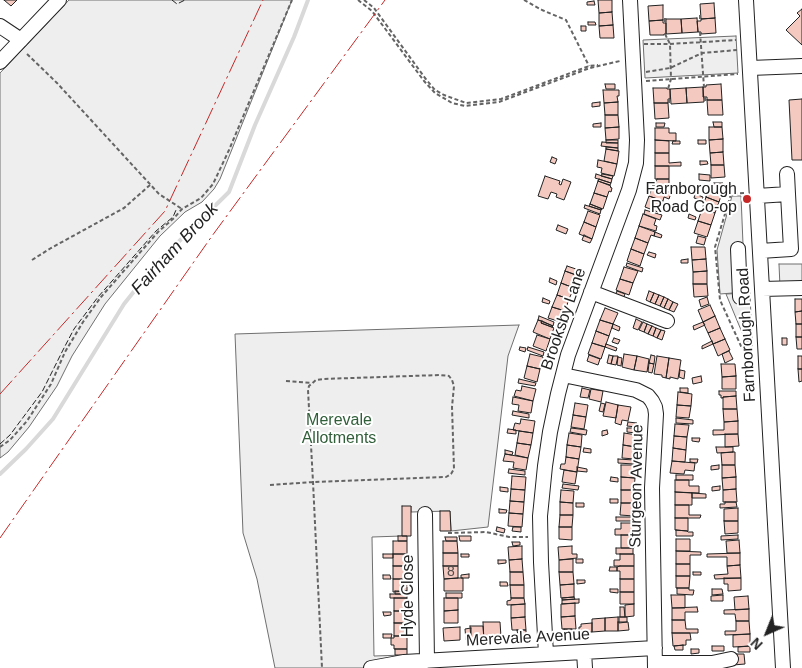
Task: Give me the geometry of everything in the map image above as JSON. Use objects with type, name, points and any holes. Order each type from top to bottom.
[{"type":"street","points":[[0,62],[59,0]]},
{"type":"street","name":"Brooksby Lane","points":[[546,654],[540,516],[550,432],[568,355],[629,190],[637,152],[630,0]]},
{"type":"street","name":"Farnborough Road","points":[[746,0],[749,49],[744,71],[757,196],[783,668]]},
{"type":"street","points":[[0,26],[18,43]]},
{"type":"street","points":[[744,71],[802,66]]},
{"type":"street","points":[[760,251],[791,249],[787,174]]},
{"type":"street","points":[[757,196],[788,194]]},
{"type":"street","points":[[738,249],[740,297]]},
{"type":"street","points":[[739,275],[761,274]]},
{"type":"street","points":[[762,289],[802,288]]},
{"type":"street","points":[[591,292],[667,321]]},
{"type":"street","name":"Sturgeon Avenue","points":[[562,375],[636,390],[648,396],[655,407],[652,488],[655,665]]},
{"type":"street","name":"Hyde Close","points":[[425,514],[427,661]]},
{"type":"street","name":"Merevale Avenue","points":[[371,668],[404,662],[427,661],[524,662],[546,654],[655,648]]},
{"type":"street","points":[[584,652],[585,668]]},
{"type":"street","points":[[655,665],[712,663],[731,659]]},
{"type":"path","points":[[0,447],[10,440],[27,421],[51,384],[65,352],[101,297],[158,232],[182,209],[202,198],[213,184],[292,0]]},
{"type":"path","points":[[358,0],[372,11],[424,81],[435,93],[452,103],[466,106],[499,102],[590,67]]},
{"type":"path","points":[[364,0],[374,8],[424,78],[435,90],[466,103],[501,99],[590,67],[632,58]]},
{"type":"path","points":[[524,0],[566,20],[590,67]]},
{"type":"path","points":[[700,15],[700,21]]},
{"type":"path","points":[[665,18],[665,23]]},
{"type":"path","points":[[700,32],[704,87]]},
{"type":"path","points":[[665,34],[670,44],[671,79],[668,89]]},
{"type":"path","points":[[632,44],[736,40]]},
{"type":"path","points":[[18,43],[150,185],[159,194],[182,209]]},
{"type":"path","points":[[634,78],[670,68],[702,53],[749,49]]},
{"type":"path","points":[[634,78],[671,79],[704,77],[744,71]]},
{"type":"path","points":[[705,97],[705,102]]},
{"type":"path","points":[[669,99],[669,105]]},
{"type":"path","points":[[32,260],[124,208],[150,185]]},
{"type":"path","points":[[270,485],[446,477],[454,469],[452,407],[454,386],[449,376],[323,379],[312,383],[286,381]]},
{"type":"path","points":[[312,383],[308,390],[322,668]]},
{"type":"path","points":[[448,533],[486,532],[509,537],[540,537]]},
{"type":"green space","points":[[69,0],[292,0],[220,179],[214,189],[202,202],[185,212],[160,236],[105,304],[72,356],[57,386],[29,427],[8,452],[0,458],[0,73]]},
{"type":"green space","points":[[736,36],[738,73],[645,78],[643,40]]},
{"type":"green space","points":[[732,196],[741,196],[745,292],[720,294],[717,250]]},
{"type":"green space","points":[[779,264],[802,264],[802,285],[780,287]]},
{"type":"green space","points":[[750,293],[752,341],[746,342],[726,294]]},
{"type":"green space","name":"Merevale Allotments","points":[[519,325],[508,356],[488,527],[451,531],[450,511],[411,512],[411,506],[402,536],[372,537],[374,656],[404,655],[404,668],[275,668],[257,579],[243,533],[235,334]]},
{"type":"building","points":[[4,0],[17,0],[11,6]]},
{"type":"building","points":[[598,0],[612,0],[612,12],[599,13]]},
{"type":"building","points":[[594,1],[595,5],[587,5],[587,2]]},
{"type":"building","points":[[714,3],[715,18],[701,19],[700,4]]},
{"type":"building","points":[[663,5],[663,20],[649,21],[648,6]]},
{"type":"building","points":[[802,9],[802,45],[786,30],[800,16],[797,13]]},
{"type":"building","points":[[612,12],[613,25],[599,26],[599,13]]},
{"type":"building","points":[[697,18],[698,32],[682,33],[681,19]]},
{"type":"building","points":[[715,18],[716,33],[701,34],[701,32],[698,32],[697,21]]},
{"type":"building","points":[[666,19],[681,19],[682,33],[666,34]]},
{"type":"building","points":[[663,20],[663,23],[666,23],[666,34],[650,35],[649,21]]},
{"type":"building","points":[[588,22],[595,22],[596,25],[588,25]]},
{"type":"building","points":[[613,25],[614,38],[600,38],[599,26]]},
{"type":"building","points":[[581,26],[586,26],[586,31],[581,31]]},
{"type":"building","points":[[605,84],[615,84],[615,89],[606,89]]},
{"type":"building","points":[[721,84],[722,100],[707,100],[707,97],[703,97],[703,87]]},
{"type":"building","points":[[703,87],[704,102],[687,103],[686,88]]},
{"type":"building","points":[[653,88],[670,89],[668,103],[654,103]]},
{"type":"building","points":[[686,88],[687,103],[671,104],[670,89]]},
{"type":"building","points":[[603,90],[619,90],[618,102],[604,103]]},
{"type":"building","points":[[802,99],[802,160],[792,160],[789,100]]},
{"type":"building","points":[[707,100],[722,100],[723,115],[708,115]]},
{"type":"building","points":[[600,102],[600,106],[592,107],[592,103]]},
{"type":"building","points":[[618,102],[618,115],[605,115],[604,103]]},
{"type":"building","points":[[654,103],[668,103],[669,118],[655,119]]},
{"type":"building","points":[[605,115],[618,115],[619,127],[605,128]]},
{"type":"building","points":[[713,122],[722,122],[722,127],[714,127]]},
{"type":"building","points":[[601,123],[601,127],[593,127],[593,124]]},
{"type":"building","points":[[656,123],[665,123],[664,127],[656,127]]},
{"type":"building","points":[[619,127],[619,139],[606,140],[605,128]]},
{"type":"building","points":[[709,127],[722,127],[723,139],[709,140]]},
{"type":"building","points":[[655,128],[669,128],[669,133],[676,133],[676,141],[655,140]]},
{"type":"building","points":[[723,139],[723,152],[710,153],[709,140]]},
{"type":"building","points":[[606,140],[618,140],[618,143],[606,143]]},
{"type":"building","points":[[655,140],[669,141],[669,153],[655,153]]},
{"type":"building","points":[[698,140],[706,140],[706,144],[698,144]]},
{"type":"building","points":[[673,141],[680,141],[680,144],[672,144]]},
{"type":"building","points":[[602,142],[618,143],[618,148],[601,146]]},
{"type":"building","points":[[606,147],[618,148],[618,151],[606,149]]},
{"type":"building","points":[[606,149],[619,151],[617,164],[604,161]]},
{"type":"building","points":[[723,152],[724,165],[711,165],[710,153]]},
{"type":"building","points":[[655,153],[669,153],[669,163],[681,162],[681,166],[655,166]]},
{"type":"building","points":[[552,157],[557,159],[555,164],[550,162]]},
{"type":"building","points":[[598,160],[617,164],[614,176],[601,173],[602,168],[597,167]]},
{"type":"building","points":[[700,161],[707,161],[708,164],[700,165]]},
{"type":"building","points":[[711,165],[724,165],[725,177],[711,178]]},
{"type":"building","points":[[655,166],[669,166],[669,179],[655,179]]},
{"type":"building","points":[[596,174],[612,179],[611,183],[595,178]]},
{"type":"building","points":[[602,174],[613,176],[612,179],[601,176]]},
{"type":"building","points":[[699,174],[710,175],[710,181],[699,180]]},
{"type":"building","points":[[545,176],[560,181],[559,184],[561,185],[563,179],[571,182],[564,200],[556,197],[557,194],[551,192],[548,199],[538,196]]},
{"type":"building","points":[[599,179],[611,183],[610,185],[598,181]]},
{"type":"building","points":[[657,179],[669,179],[669,184],[672,184],[671,188],[655,184]]},
{"type":"building","points":[[598,181],[611,186],[611,192],[609,191],[607,197],[594,193]]},
{"type":"building","points":[[714,183],[723,183],[722,190],[714,187]]},
{"type":"building","points":[[653,185],[667,189],[666,191],[671,193],[669,199],[664,197],[663,201],[649,196]]},
{"type":"building","points":[[709,185],[723,190],[719,202],[706,197]]},
{"type":"building","points":[[594,193],[607,197],[603,209],[590,204]]},
{"type":"building","points":[[695,194],[703,197],[702,200],[694,198]]},
{"type":"building","points":[[649,196],[663,201],[658,212],[645,207]]},
{"type":"building","points":[[706,197],[719,202],[715,213],[702,209]]},
{"type":"building","points":[[590,204],[602,209],[589,206]]},
{"type":"building","points":[[585,205],[601,210],[600,214],[584,208]]},
{"type":"building","points":[[702,209],[715,213],[711,225],[698,221]]},
{"type":"building","points":[[645,210],[662,215],[660,220],[644,214]]},
{"type":"building","points":[[588,211],[600,215],[596,227],[584,222]]},
{"type":"building","points":[[643,214],[656,219],[654,225],[657,226],[656,231],[639,226]]},
{"type":"building","points":[[689,214],[696,217],[695,220],[688,218]]},
{"type":"building","points":[[698,221],[711,225],[707,237],[694,233]]},
{"type":"building","points":[[584,222],[596,227],[592,239],[579,234]]},
{"type":"building","points":[[558,225],[568,229],[566,234],[556,230]]},
{"type":"building","points":[[639,226],[655,232],[654,236],[651,235],[648,243],[635,238]]},
{"type":"building","points":[[655,232],[662,235],[661,238],[654,236]]},
{"type":"building","points":[[584,235],[592,239],[590,243],[582,240]]},
{"type":"building","points":[[698,236],[706,238],[704,245],[696,243]]},
{"type":"building","points":[[635,238],[648,243],[644,254],[631,249]]},
{"type":"building","points":[[691,247],[705,247],[706,259],[692,260]]},
{"type":"building","points":[[631,249],[644,254],[640,266],[627,261]]},
{"type":"building","points":[[649,252],[656,254],[655,258],[647,255]]},
{"type":"building","points":[[688,259],[688,263],[681,263],[681,260]]},
{"type":"building","points":[[706,259],[707,271],[693,272],[692,260]]},
{"type":"building","points":[[627,263],[643,268],[642,272],[626,266]]},
{"type":"building","points":[[567,266],[579,270],[577,275],[565,271]]},
{"type":"building","points":[[624,267],[638,271],[633,283],[620,279]]},
{"type":"building","points":[[565,271],[578,276],[574,288],[561,283]]},
{"type":"building","points":[[707,271],[707,284],[693,284],[693,272]]},
{"type":"building","points":[[550,278],[557,281],[556,285],[549,282]]},
{"type":"building","points":[[620,279],[633,283],[629,295],[616,290]]},
{"type":"building","points":[[561,283],[574,288],[569,299],[557,295]]},
{"type":"building","points":[[693,284],[707,284],[708,296],[694,297]]},
{"type":"building","points":[[617,291],[625,294],[623,299],[615,296]]},
{"type":"building","points":[[649,291],[654,293],[650,302],[646,300]]},
{"type":"building","points":[[654,293],[659,295],[655,304],[650,302]]},
{"type":"building","points":[[557,295],[569,299],[565,311],[552,307]]},
{"type":"building","points":[[659,295],[664,297],[660,306],[655,304]]},
{"type":"building","points":[[664,297],[668,299],[664,308],[660,306]]},
{"type":"building","points":[[707,297],[709,304],[701,307],[699,300]]},
{"type":"building","points":[[543,298],[550,301],[549,304],[542,302]]},
{"type":"building","points":[[668,299],[673,302],[669,310],[664,308]]},
{"type":"building","points":[[795,299],[802,299],[802,311],[795,312]]},
{"type":"building","points":[[673,302],[678,304],[674,312],[669,310]]},
{"type":"building","points":[[710,305],[715,316],[703,322],[698,310]]},
{"type":"building","points":[[552,307],[565,311],[561,322],[548,318]]},
{"type":"building","points":[[605,308],[618,313],[613,324],[600,320]]},
{"type":"building","points":[[802,311],[802,324],[796,324],[795,312]]},
{"type":"building","points":[[539,316],[554,322],[553,326],[538,320]]},
{"type":"building","points":[[715,316],[720,328],[708,333],[703,322]]},
{"type":"building","points":[[636,319],[642,322],[638,330],[633,328]]},
{"type":"building","points":[[538,320],[554,328],[550,339],[533,332]]},
{"type":"building","points":[[600,320],[613,324],[609,336],[596,331]]},
{"type":"building","points":[[542,321],[553,326],[541,323]]},
{"type":"building","points":[[643,322],[647,324],[644,332],[639,330]]},
{"type":"building","points":[[703,322],[705,325],[694,330],[693,326]]},
{"type":"building","points":[[613,324],[620,327],[619,331],[612,328]]},
{"type":"building","points":[[647,324],[652,326],[648,334],[644,332]]},
{"type":"building","points":[[796,324],[802,324],[802,337],[796,337]]},
{"type":"building","points":[[652,326],[656,328],[653,336],[648,334]]},
{"type":"building","points":[[656,328],[661,330],[657,338],[653,336]]},
{"type":"building","points":[[720,328],[725,339],[713,344],[708,333]]},
{"type":"building","points":[[661,330],[665,331],[662,340],[657,338]]},
{"type":"building","points":[[596,331],[609,336],[605,347],[592,343]]},
{"type":"building","points":[[537,335],[550,339],[546,351],[533,346]]},
{"type":"building","points":[[796,337],[802,337],[802,349],[797,349]]},
{"type":"building","points":[[614,338],[620,340],[618,344],[612,342]]},
{"type":"building","points":[[782,338],[787,338],[787,345],[782,345]]},
{"type":"building","points":[[725,339],[730,350],[718,356],[713,344]]},
{"type":"building","points":[[712,341],[713,344],[702,349],[702,346]]},
{"type":"building","points":[[592,343],[605,347],[601,359],[588,354]]},
{"type":"building","points":[[606,344],[617,348],[616,351],[605,347]]},
{"type":"building","points":[[520,347],[526,348],[525,352],[519,350]]},
{"type":"building","points":[[528,347],[544,352],[543,356],[527,350]]},
{"type":"building","points":[[729,351],[733,359],[725,363],[722,354]]},
{"type":"building","points":[[530,354],[543,357],[540,369],[527,366]]},
{"type":"building","points":[[624,354],[637,356],[634,370],[622,367]]},
{"type":"building","points":[[589,355],[600,359],[598,365],[587,361]]},
{"type":"building","points":[[609,355],[613,356],[611,364],[607,363]]},
{"type":"building","points":[[651,355],[655,356],[654,364],[649,363]]},
{"type":"building","points":[[613,356],[618,356],[616,365],[611,364]]},
{"type":"building","points":[[637,356],[649,359],[647,372],[634,370]]},
{"type":"building","points":[[657,356],[669,358],[666,378],[662,377],[662,375],[654,374]]},
{"type":"building","points":[[798,356],[802,356],[802,369],[798,369]]},
{"type":"building","points":[[618,357],[622,358],[621,366],[617,365]]},
{"type":"building","points":[[669,358],[681,360],[678,379],[666,378]]},
{"type":"building","points":[[649,363],[654,364],[652,373],[648,372]]},
{"type":"building","points":[[721,364],[735,364],[736,376],[722,377]]},
{"type":"building","points":[[527,366],[540,369],[537,382],[524,378]]},
{"type":"building","points":[[798,369],[802,369],[802,381],[799,382]]},
{"type":"building","points":[[680,370],[685,371],[684,379],[679,377]]},
{"type":"building","points":[[701,376],[702,382],[693,384],[692,378]]},
{"type":"building","points":[[736,376],[736,389],[722,389],[722,377]]},
{"type":"building","points":[[519,379],[536,383],[535,386],[518,383]]},
{"type":"building","points":[[522,386],[536,389],[533,401],[514,396],[516,390],[521,391]]},
{"type":"building","points":[[582,388],[590,390],[588,398],[580,397]]},
{"type":"building","points":[[680,388],[688,388],[688,393],[680,392]]},
{"type":"building","points":[[591,389],[603,391],[601,402],[589,399]]},
{"type":"building","points":[[719,391],[736,391],[736,396],[721,398]]},
{"type":"building","points":[[678,392],[692,394],[691,406],[677,405]]},
{"type":"building","points":[[736,396],[737,409],[723,409],[723,397]]},
{"type":"building","points":[[513,397],[533,401],[531,413],[518,411],[519,405],[512,404]]},
{"type":"building","points":[[606,402],[618,405],[616,418],[603,416]]},
{"type":"building","points":[[575,403],[588,405],[586,417],[573,415]]},
{"type":"building","points":[[601,403],[605,404],[603,412],[599,411]]},
{"type":"building","points":[[618,405],[631,407],[628,421],[622,420],[621,425],[615,423]]},
{"type":"building","points":[[677,405],[691,406],[689,418],[676,417]]},
{"type":"building","points":[[723,409],[737,409],[738,421],[724,422]]},
{"type":"building","points":[[513,411],[529,414],[529,418],[512,415]]},
{"type":"building","points":[[573,415],[586,417],[584,429],[571,427]]},
{"type":"building","points":[[676,418],[693,420],[693,424],[676,423]]},
{"type":"building","points":[[521,419],[535,421],[533,433],[513,430],[515,423],[520,424]]},
{"type":"building","points":[[738,421],[738,434],[713,435],[713,430],[724,430],[724,422]]},
{"type":"building","points":[[628,422],[637,423],[636,427],[627,426]]},
{"type":"building","points":[[675,424],[689,425],[687,437],[674,436]]},
{"type":"building","points":[[571,428],[587,430],[586,435],[570,432]]},
{"type":"building","points":[[627,428],[636,428],[636,433],[627,432]]},
{"type":"building","points":[[508,429],[516,430],[516,434],[507,433]]},
{"type":"building","points":[[607,430],[608,434],[602,436],[602,431]]},
{"type":"building","points":[[519,431],[533,433],[531,445],[517,443]]},
{"type":"building","points":[[569,433],[582,435],[581,447],[567,445]]},
{"type":"building","points":[[624,433],[637,435],[636,447],[623,445]]},
{"type":"building","points":[[725,434],[738,434],[739,446],[725,447]]},
{"type":"building","points":[[674,436],[687,437],[686,450],[673,448]]},
{"type":"building","points":[[692,438],[700,438],[699,442],[692,441]]},
{"type":"building","points":[[517,443],[531,445],[528,458],[515,455]]},
{"type":"building","points":[[567,445],[581,447],[579,459],[566,457]]},
{"type":"building","points":[[623,445],[636,447],[635,459],[622,458]]},
{"type":"building","points":[[716,447],[733,447],[733,452],[717,453]]},
{"type":"building","points":[[584,448],[591,449],[591,453],[583,452]]},
{"type":"building","points":[[673,448],[686,450],[685,462],[672,461]]},
{"type":"building","points":[[505,450],[513,452],[512,455],[505,454]]},
{"type":"building","points":[[735,452],[735,465],[722,465],[721,453]]},
{"type":"building","points":[[505,454],[528,458],[526,470],[513,468],[514,462],[503,461]]},
{"type":"building","points":[[566,457],[579,459],[577,472],[560,469],[561,464],[565,464]]},
{"type":"building","points":[[618,459],[634,460],[634,464],[618,463]]},
{"type":"building","points":[[690,459],[698,459],[697,463],[690,462]]},
{"type":"building","points":[[672,461],[695,463],[694,471],[685,470],[684,474],[670,473]]},
{"type":"building","points":[[621,465],[635,465],[635,478],[621,477]]},
{"type":"building","points":[[719,465],[719,469],[711,470],[711,466]]},
{"type":"building","points":[[722,465],[735,465],[736,477],[722,478]]},
{"type":"building","points":[[577,467],[587,469],[587,472],[577,471]]},
{"type":"building","points":[[509,469],[525,471],[525,475],[508,473]]},
{"type":"building","points":[[564,470],[577,472],[575,484],[562,482]]},
{"type":"building","points":[[676,475],[693,475],[693,480],[676,480]]},
{"type":"building","points":[[512,476],[526,477],[525,490],[511,489]]},
{"type":"building","points":[[611,477],[618,478],[618,482],[610,481]]},
{"type":"building","points":[[621,477],[635,478],[634,490],[621,490]]},
{"type":"building","points":[[736,477],[736,489],[723,490],[722,478]]},
{"type":"building","points":[[675,480],[689,480],[689,486],[699,486],[699,493],[675,492]]},
{"type":"building","points":[[563,484],[579,486],[578,490],[562,488]]},
{"type":"building","points":[[720,486],[720,490],[712,491],[712,487]]},
{"type":"building","points":[[500,487],[508,488],[508,492],[500,491]]},
{"type":"building","points":[[511,489],[525,490],[524,502],[510,501]]},
{"type":"building","points":[[736,489],[737,502],[723,502],[723,490]]},
{"type":"building","points":[[561,490],[574,491],[573,503],[560,502]]},
{"type":"building","points":[[621,490],[634,490],[634,503],[621,503]]},
{"type":"building","points":[[675,492],[692,493],[692,505],[675,505]]},
{"type":"building","points":[[692,493],[706,494],[706,498],[692,498]]},
{"type":"building","points":[[610,499],[618,499],[618,503],[610,503]]},
{"type":"building","points":[[510,501],[524,502],[523,514],[509,513]]},
{"type":"building","points":[[560,502],[573,503],[573,515],[560,515]]},
{"type":"building","points":[[725,502],[736,502],[737,507],[720,508],[720,504],[725,504]]},
{"type":"building","points":[[576,503],[584,503],[584,507],[576,507]]},
{"type":"building","points":[[621,503],[634,503],[634,516],[620,515]]},
{"type":"building","points":[[675,505],[689,505],[689,515],[701,515],[700,518],[675,518]]},
{"type":"building","points":[[402,506],[411,506],[411,536],[402,536]]},
{"type":"building","points":[[738,508],[738,521],[724,521],[724,509]]},
{"type":"building","points":[[499,509],[507,510],[506,513],[499,513]]},
{"type":"building","points":[[440,511],[450,511],[451,531],[440,531]]},
{"type":"building","points":[[509,513],[523,514],[522,527],[508,526]]},
{"type":"building","points":[[560,515],[573,515],[572,527],[559,527]]},
{"type":"building","points":[[616,517],[633,517],[633,521],[616,521]]},
{"type":"building","points":[[675,518],[688,518],[688,531],[675,530]]},
{"type":"building","points":[[724,521],[738,521],[738,533],[725,534]]},
{"type":"building","points":[[621,523],[634,523],[634,535],[615,535],[615,529],[621,529]]},
{"type":"building","points":[[497,527],[505,529],[504,533],[496,531]]},
{"type":"building","points":[[513,527],[521,527],[521,532],[512,531]]},
{"type":"building","points":[[559,527],[572,527],[572,540],[559,539]]},
{"type":"building","points":[[676,530],[693,532],[693,536],[676,536]]},
{"type":"building","points":[[621,535],[634,535],[634,548],[621,548]]},
{"type":"building","points":[[738,535],[738,539],[721,540],[721,536]]},
{"type":"building","points":[[398,536],[407,536],[407,541],[398,541]]},
{"type":"building","points":[[459,536],[471,536],[471,541],[460,541]]},
{"type":"building","points":[[445,537],[457,537],[457,541],[446,541]]},
{"type":"building","points":[[676,539],[690,539],[690,551],[676,551]]},
{"type":"building","points":[[739,540],[740,553],[727,553],[726,541]]},
{"type":"building","points":[[393,541],[407,541],[407,554],[393,554]]},
{"type":"building","points":[[443,541],[457,541],[458,553],[443,553]]},
{"type":"building","points":[[512,542],[520,542],[520,545],[513,546]]},
{"type":"building","points":[[522,546],[522,559],[509,560],[508,547]]},
{"type":"building","points":[[572,546],[572,554],[577,554],[577,558],[559,560],[558,547]]},
{"type":"building","points":[[616,548],[633,548],[633,554],[616,554]]},
{"type":"building","points":[[676,551],[701,552],[701,555],[690,555],[690,564],[676,564]]},
{"type":"building","points":[[443,553],[458,553],[458,566],[443,566]]},
{"type":"building","points":[[740,553],[740,565],[727,566],[727,557],[707,557],[707,554]]},
{"type":"building","points":[[383,554],[393,554],[393,558],[383,558]]},
{"type":"building","points":[[393,554],[407,554],[407,566],[393,566]]},
{"type":"building","points":[[461,554],[469,554],[469,557],[461,557]]},
{"type":"building","points":[[620,554],[634,554],[634,566],[614,566],[614,560],[620,560]]},
{"type":"building","points":[[522,559],[523,572],[510,572],[509,560]]},
{"type":"building","points":[[573,559],[573,572],[559,572],[559,560]]},
{"type":"building","points":[[576,559],[583,559],[583,563],[576,563]]},
{"type":"building","points":[[498,560],[506,560],[506,563],[498,564]]},
{"type":"building","points":[[676,564],[690,564],[690,576],[676,576]]},
{"type":"building","points":[[740,565],[741,578],[715,579],[714,575],[728,574],[727,566]]},
{"type":"building","points":[[393,566],[407,566],[407,579],[393,579]]},
{"type":"building","points":[[443,566],[458,566],[458,578],[444,579]]},
{"type":"building","points":[[634,566],[634,579],[620,579],[620,571],[617,571],[617,567]]},
{"type":"building","points":[[610,567],[617,567],[617,571],[609,571]]},
{"type":"building","points":[[510,572],[523,572],[524,585],[510,585]]},
{"type":"building","points":[[559,572],[573,572],[574,584],[560,585]]},
{"type":"building","points":[[693,572],[701,572],[701,575],[693,575]]},
{"type":"building","points":[[469,574],[469,578],[461,578],[461,575]]},
{"type":"building","points":[[383,575],[390,575],[391,579],[383,579]]},
{"type":"building","points":[[676,576],[690,576],[689,588],[676,588]]},
{"type":"building","points":[[463,578],[463,591],[444,591],[444,579]]},
{"type":"building","points":[[724,578],[741,578],[741,590],[728,591],[728,584],[724,584]]},
{"type":"building","points":[[393,579],[407,579],[407,591],[393,592]]},
{"type":"building","points":[[620,579],[634,579],[634,592],[620,592]]},
{"type":"building","points":[[577,580],[585,580],[585,583],[577,584]]},
{"type":"building","points":[[500,582],[507,582],[508,586],[500,586]]},
{"type":"building","points":[[574,584],[574,597],[561,598],[560,585]]},
{"type":"building","points":[[510,585],[524,585],[524,598],[511,598]]},
{"type":"building","points":[[677,588],[694,590],[693,595],[677,594]]},
{"type":"building","points":[[610,589],[618,589],[618,593],[610,592]]},
{"type":"building","points":[[712,589],[722,589],[723,594],[712,595]]},
{"type":"building","points":[[395,591],[407,591],[407,594],[395,594]]},
{"type":"building","points":[[620,592],[634,592],[634,604],[620,604]]},
{"type":"building","points":[[446,593],[462,593],[462,598],[446,598]]},
{"type":"building","points":[[390,594],[407,594],[407,598],[390,598]]},
{"type":"building","points":[[671,595],[685,595],[685,608],[672,608]]},
{"type":"building","points":[[723,595],[723,601],[711,601],[711,596]]},
{"type":"building","points":[[748,596],[749,609],[735,610],[734,597]]},
{"type":"building","points":[[574,597],[575,599],[562,600],[562,598]]},
{"type":"building","points":[[394,598],[407,598],[407,611],[394,611]]},
{"type":"building","points":[[444,598],[458,598],[458,610],[444,611]]},
{"type":"building","points":[[511,598],[524,598],[525,604],[507,605],[507,601],[511,600]]},
{"type":"building","points":[[579,599],[579,603],[562,604],[562,600]]},
{"type":"building","points":[[575,603],[575,616],[561,617],[561,604]]},
{"type":"building","points":[[525,604],[525,617],[511,618],[511,605]]},
{"type":"building","points":[[634,604],[634,616],[625,617],[625,605]]},
{"type":"building","points":[[620,607],[624,607],[625,617],[620,617]]},
{"type":"building","points":[[697,607],[698,612],[685,612],[685,620],[672,620],[672,608]]},
{"type":"building","points":[[749,609],[749,621],[736,621],[735,614],[724,614],[724,610]]},
{"type":"building","points":[[458,610],[458,623],[444,623],[444,611]]},
{"type":"building","points":[[394,611],[407,611],[407,623],[394,623]]},
{"type":"building","points":[[383,612],[391,612],[391,615],[384,616]]},
{"type":"building","points":[[575,616],[576,629],[562,629],[561,617]]},
{"type":"building","points":[[525,617],[526,630],[512,630],[511,618]]},
{"type":"building","points":[[618,617],[618,631],[605,631],[605,618]]},
{"type":"building","points":[[619,617],[627,617],[627,622],[619,623]]},
{"type":"building","points":[[605,618],[605,631],[592,632],[592,619]]},
{"type":"building","points":[[672,620],[685,620],[686,629],[698,629],[698,633],[672,633]]},
{"type":"building","points":[[736,621],[749,621],[750,634],[725,635],[725,631],[736,631]]},
{"type":"building","points":[[483,622],[500,622],[501,637],[484,641]]},
{"type":"building","points":[[618,622],[628,622],[629,630],[618,631]]},
{"type":"building","points":[[394,623],[407,623],[407,636],[394,636]]},
{"type":"building","points":[[592,623],[592,632],[579,633],[581,624]]},
{"type":"building","points":[[470,626],[483,626],[484,641],[479,642],[479,639],[471,640]]},
{"type":"building","points":[[460,627],[460,640],[444,641],[443,628]]},
{"type":"building","points":[[471,628],[471,640],[466,640],[465,629]]},
{"type":"building","points":[[564,629],[572,629],[573,634],[565,634]]},
{"type":"building","points":[[517,630],[526,630],[526,635],[518,636]]},
{"type":"building","points":[[672,633],[690,633],[691,640],[686,640],[686,645],[673,646]]},
{"type":"building","points":[[383,634],[392,634],[391,638],[383,638]]},
{"type":"building","points":[[750,634],[750,646],[733,647],[733,635]]},
{"type":"building","points":[[394,636],[407,636],[407,649],[394,649],[394,645],[391,645],[391,638],[394,638]]},
{"type":"building","points":[[683,645],[683,650],[675,650],[674,646]]},
{"type":"building","points":[[712,646],[724,646],[724,651],[712,651]]},
{"type":"building","points":[[750,646],[750,652],[738,652],[738,647]]},
{"type":"building","points":[[395,649],[407,649],[407,655],[395,655]]},
{"type":"building","points":[[691,649],[699,649],[699,653],[691,654]]},
{"type":"building","points":[[732,654],[744,654],[745,664],[733,665]]},
{"type":"waterway","name":"Fairham Brook","points":[[0,474],[53,419],[124,304],[155,265],[229,192],[308,0]]},
{"type":"fence","points":[[172,0],[177,4],[185,0]]},
{"type":"fence","points":[[0,444],[10,435],[42,392],[74,329],[98,297],[156,231],[173,217],[176,210]]},
{"type":"power","points":[[0,394],[165,211],[263,0]]},
{"type":"power","points":[[0,538],[212,236],[385,0]]},
{"type":"place","name":"Farnborough Road Co-op","points":[[747,199]]}]
